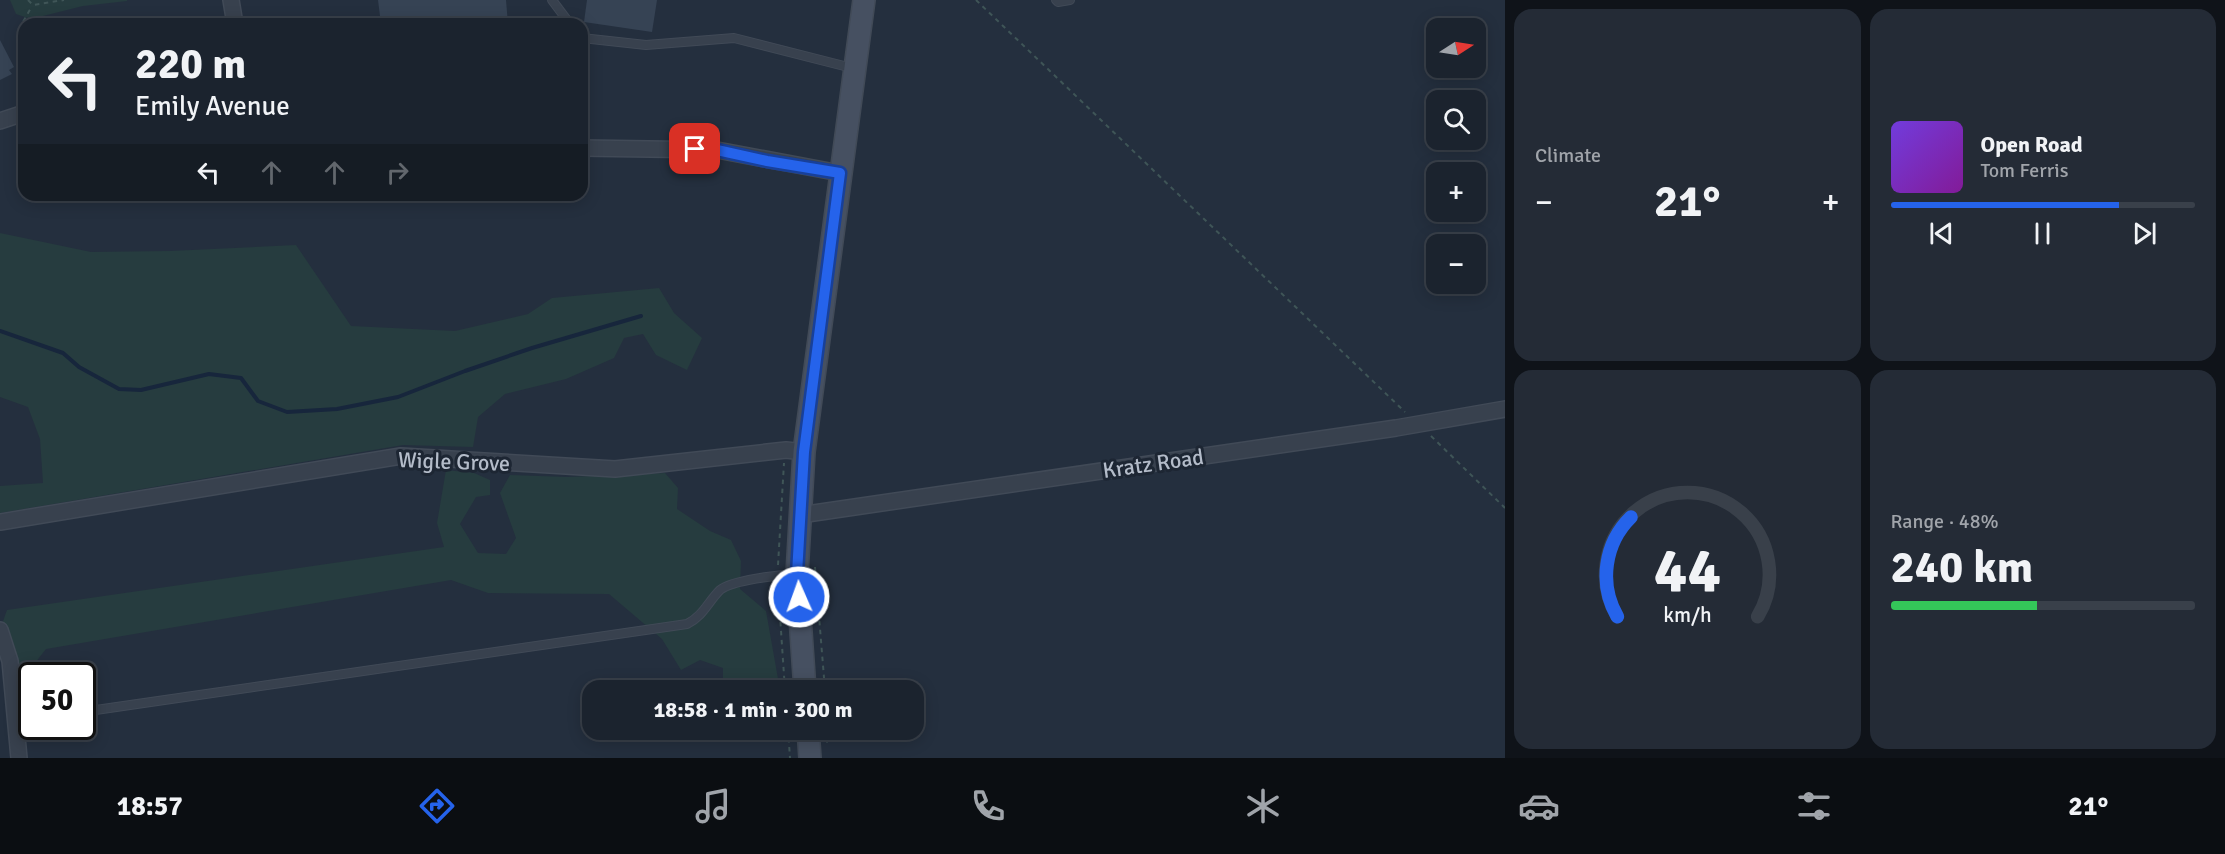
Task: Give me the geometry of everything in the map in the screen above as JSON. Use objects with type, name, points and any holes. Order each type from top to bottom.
[{"type":"main road","points":[[804,680],[797,574],[804,452],[864,0]]},
{"type":"street","points":[[231,0],[234,18]]},
{"type":"street","points":[[0,121],[18,114]]},
{"type":"street","points":[[588,148],[717,150],[840,173]]},
{"type":"street","name":"Kratz Road","points":[[800,515],[1418,424],[1505,409]]},
{"type":"street","name":"Wigle Grove","points":[[0,522],[401,456],[615,469],[786,450],[804,452]]},
{"type":"street","points":[[0,630],[18,695]]},
{"type":"street","points":[[19,758],[21,740]]},
{"type":"lane","points":[[552,0],[566,18]]},
{"type":"lane","points":[[1056,0],[1058,2],[1070,0]]},
{"type":"lane","points":[[588,39],[646,45],[734,38],[855,69]]},
{"type":"lane","points":[[96,710],[687,624],[698,619],[721,590],[729,585],[777,575],[797,574]]},
{"type":"path","points":[[28,0],[33,5]]},
{"type":"path","points":[[33,5],[64,0]]},
{"type":"path","points":[[976,0],[1505,508]]},
{"type":"path","points":[[26,18],[33,5]]},
{"type":"path","points":[[789,740],[790,758]]},
{"type":"green space","points":[[10,0],[127,0],[83,6],[35,18],[16,14]]},
{"type":"green space","points":[[0,233],[91,252],[296,245],[351,326],[455,331],[528,314],[552,298],[659,288],[674,313],[702,338],[687,370],[656,355],[643,334],[624,338],[614,358],[566,379],[505,394],[478,417],[473,447],[403,445],[0,513],[0,486],[43,483],[40,439],[28,407],[0,397]]},
{"type":"green space","points":[[446,470],[474,473],[490,480],[490,495],[476,497],[460,524],[478,553],[506,554],[516,538],[500,493],[510,475],[567,477],[665,473],[678,488],[677,509],[710,531],[731,540],[741,561],[740,589],[766,611],[778,680],[723,680],[723,668],[700,660],[681,670],[662,639],[609,594],[488,593],[451,580],[46,649],[36,662],[18,662],[18,668],[2,624],[7,610],[444,547],[437,523]]},
{"type":"building","points":[[378,0],[506,0],[508,18],[380,18]]},
{"type":"building","points":[[587,0],[657,0],[652,32],[588,23],[588,18],[585,18]]},
{"type":"building","points":[[0,40],[14,67],[9,70],[12,74],[0,80]]},
{"type":"waterway","points":[[0,331],[63,353],[79,367],[119,389],[141,390],[209,374],[241,378],[258,401],[287,412],[337,409],[398,397],[532,348],[641,316]]},
{"type":"route","points":[[695,149],[717,150],[840,173],[804,452],[797,574],[799,597]]}]
